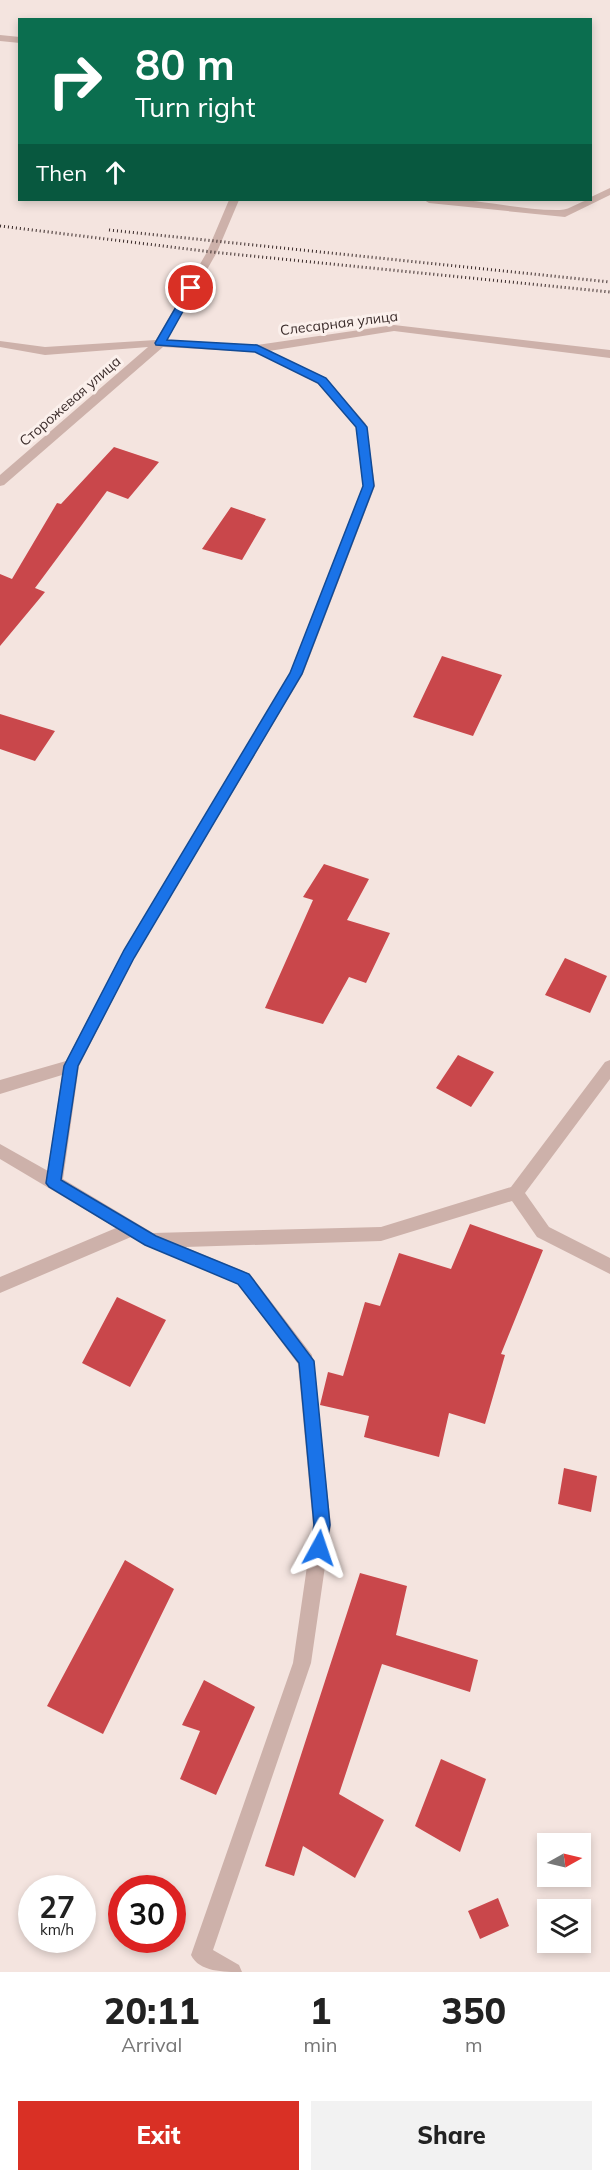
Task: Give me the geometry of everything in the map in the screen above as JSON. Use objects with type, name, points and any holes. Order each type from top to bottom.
[{"type":"street","points":[[0,38],[18,40]]},
{"type":"street","points":[[592,200],[610,191]]},
{"type":"street","name":"Сторожевая улица","points":[[0,482],[160,343],[212,252],[234,201]]},
{"type":"street","points":[[439,201],[565,214],[590,201]]},
{"type":"street","name":"Слесарная улица","points":[[0,344],[45,351],[160,343],[257,349],[394,328],[610,354]]},
{"type":"street","points":[[54,1183],[71,1066],[129,954],[296,674],[369,486],[362,427],[322,381],[257,349]]},
{"type":"street","points":[[0,1087],[71,1066]]},
{"type":"street","points":[[151,1240],[381,1234],[516,1193],[610,1067]]},
{"type":"street","points":[[0,1151],[151,1240],[244,1279],[306,1361],[322,1525],[302,1663],[201,1955],[232,1972]]},
{"type":"street","points":[[516,1193],[543,1232],[610,1266]]},
{"type":"street","points":[[0,1285],[131,1229]]},
{"type":"building","points":[[114,447],[159,462],[128,499],[107,491],[35,588],[45,592],[0,646],[0,574],[12,579],[57,503],[61,504]]},
{"type":"building","points":[[231,507],[266,519],[242,560],[202,549]]},
{"type":"building","points":[[442,656],[502,675],[473,736],[413,717]]},
{"type":"building","points":[[0,714],[55,731],[35,761],[0,749]]},
{"type":"building","points":[[324,864],[369,879],[347,920],[390,933],[366,983],[349,977],[323,1024],[265,1008],[313,900],[303,897]]},
{"type":"building","points":[[565,958],[607,976],[590,1013],[545,995]]},
{"type":"building","points":[[458,1055],[494,1072],[471,1107],[436,1088]]},
{"type":"building","points":[[470,1224],[543,1250],[501,1354],[505,1355],[485,1424],[449,1413],[439,1457],[364,1437],[369,1416],[320,1405],[328,1372],[343,1376],[365,1302],[380,1306],[399,1253],[451,1269]]},
{"type":"building","points":[[117,1297],[166,1320],[130,1387],[82,1363]]},
{"type":"building","points":[[564,1468],[597,1476],[591,1512],[558,1504]]},
{"type":"building","points":[[125,1560],[174,1589],[103,1734],[47,1706]]},
{"type":"building","points":[[360,1573],[407,1586],[396,1635],[478,1660],[470,1692],[382,1664],[339,1794],[384,1820],[355,1878],[303,1846],[294,1876],[265,1866]]},
{"type":"building","points":[[204,1680],[255,1707],[216,1795],[180,1779],[200,1731],[182,1725]]},
{"type":"building","points":[[441,1759],[486,1779],[460,1852],[415,1826]]},
{"type":"building","points":[[498,1898],[509,1926],[480,1939],[468,1911]]},
{"type":"railway","points":[[0,226],[212,252],[610,292]]},
{"type":"railway","points":[[109,230],[610,282]]},
{"type":"route","points":[[191,288],[160,343],[257,349],[322,381],[362,427],[369,486],[296,674],[129,954],[71,1066],[54,1183],[151,1240],[244,1279],[306,1361],[322,1525],[319,1548]]}]
